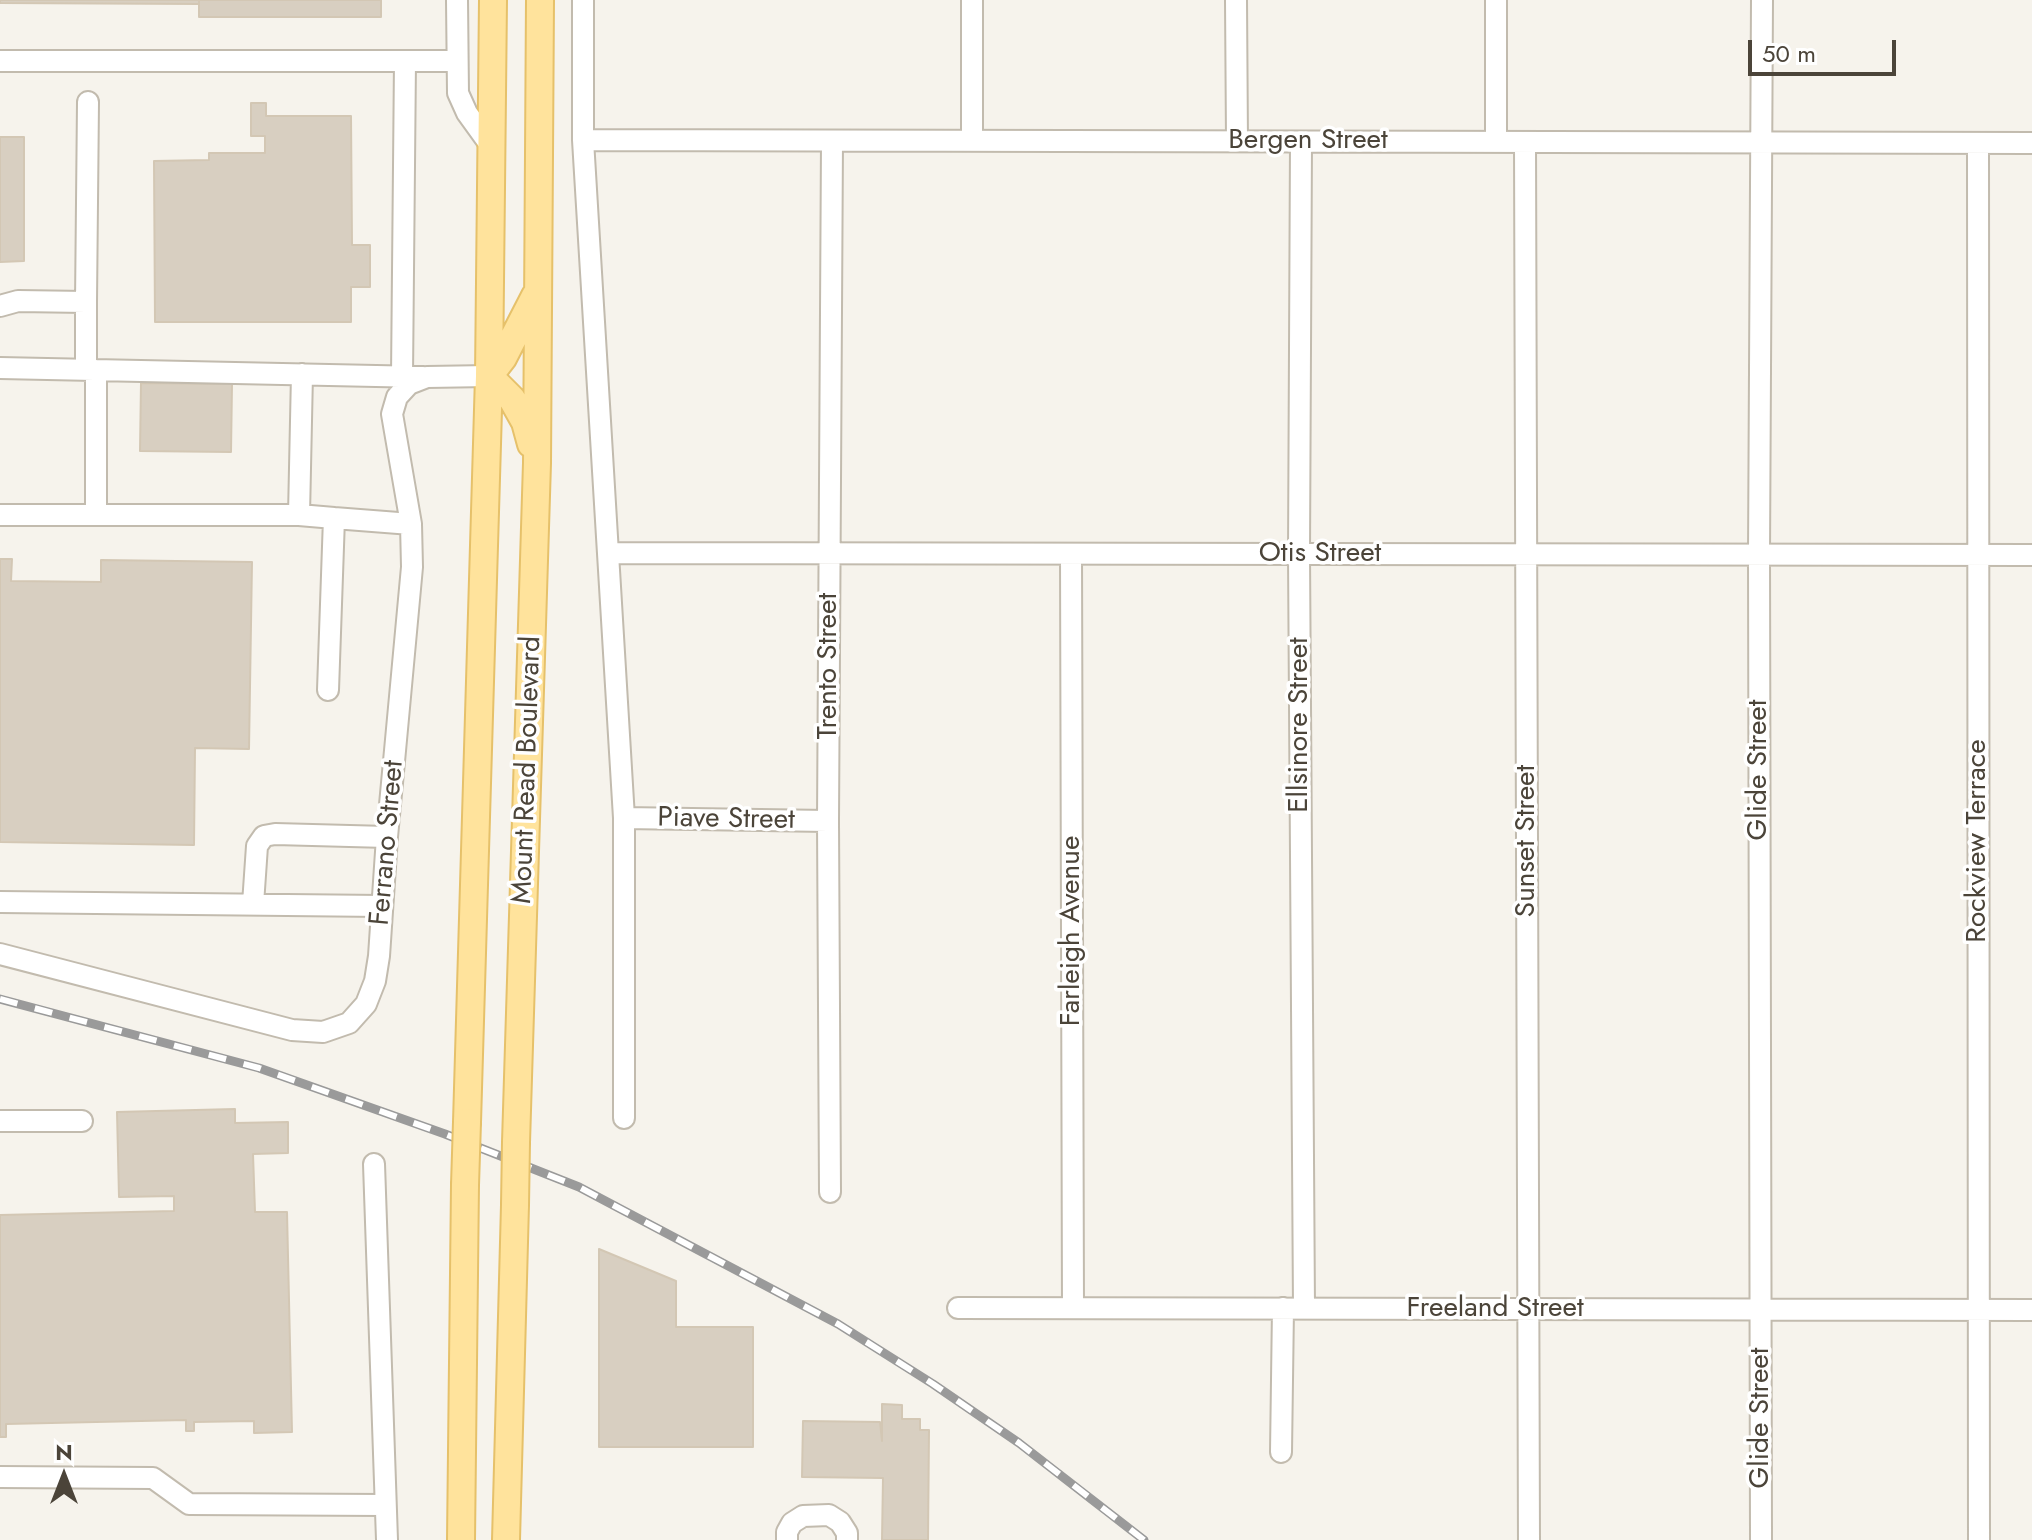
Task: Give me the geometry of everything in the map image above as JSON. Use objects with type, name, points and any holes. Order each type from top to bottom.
[{"type":"main road","name":"Mount Read Boulevard","points":[[461,1540],[465,1185],[489,376],[493,0]]},
{"type":"main road","name":"Mount Read Boulevard","points":[[506,1540],[537,463],[540,0]]},
{"type":"main road","points":[[537,463],[525,422],[512,399],[489,376],[503,358],[538,290]]},
{"type":"street","points":[[457,0],[458,93],[461,104],[493,149]]},
{"type":"street","points":[[583,0],[583,140],[624,818],[624,1118]]},
{"type":"street","points":[[972,0],[972,141]]},
{"type":"street","points":[[1236,0],[1237,141]]},
{"type":"street","points":[[1496,0],[1496,142]]},
{"type":"street","name":"Glide Street","points":[[1761,1540],[1759,555],[1762,0]]},
{"type":"street","points":[[0,61],[457,61]]},
{"type":"street","points":[[402,376],[405,61]]},
{"type":"street","points":[[88,102],[86,302],[96,515]]},
{"type":"street","name":"Bergen Street","points":[[583,140],[2032,143]]},
{"type":"street","name":"Trento Street","points":[[830,1192],[828,821],[832,141]]},
{"type":"street","name":"Ellsinore Street","points":[[1301,142],[1299,554],[1304,1308]]},
{"type":"street","name":"Sunset Street","points":[[1525,142],[1529,1540]]},
{"type":"street","name":"Rockview Terrace","points":[[1978,143],[1979,1540]]},
{"type":"street","points":[[0,306],[18,301],[86,302]]},
{"type":"street","points":[[0,368],[489,376]]},
{"type":"street","points":[[299,515],[302,374]]},
{"type":"street","name":"Ferrano Street","points":[[0,954],[292,1030],[323,1032],[349,1023],[366,1004],[375,981],[412,567],[411,524],[392,414],[397,397],[409,384],[427,377]]},
{"type":"street","points":[[0,515],[299,515],[411,524]]},
{"type":"street","points":[[328,690],[334,518]]},
{"type":"street","name":"Otis Street","points":[[608,553],[2032,555]]},
{"type":"street","name":"Farleigh Avenue","points":[[1071,554],[1073,1308]]},
{"type":"street","name":"Piave Street","points":[[624,818],[828,821]]},
{"type":"street","points":[[253,904],[257,846],[264,836],[387,837]]},
{"type":"street","points":[[0,902],[382,906]]},
{"type":"street","points":[[0,1121],[82,1121]]},
{"type":"street","points":[[374,1164],[387,1540]]},
{"type":"street","name":"Freeland Street","points":[[958,1308],[2032,1310]]},
{"type":"street","points":[[1281,1452],[1283,1308]]},
{"type":"street","points":[[0,1477],[153,1478],[189,1504],[385,1505]]},
{"type":"street","points":[[787,1540],[792,1523],[803,1516],[829,1515],[840,1522],[847,1533],[847,1540]]},
{"type":"building","points":[[0,0],[199,0],[199,4],[0,3]]},
{"type":"building","points":[[199,0],[381,0],[381,17],[199,17]]},
{"type":"building","points":[[251,103],[266,103],[266,116],[351,116],[352,245],[370,245],[370,287],[351,287],[351,322],[155,322],[154,161],[209,160],[209,153],[265,153],[265,136],[251,136]]},
{"type":"building","points":[[0,137],[24,137],[24,261],[0,262]]},
{"type":"building","points":[[141,383],[232,384],[231,452],[140,451]]},
{"type":"building","points":[[0,559],[12,559],[11,581],[101,582],[101,560],[252,562],[249,749],[195,748],[194,845],[0,842]]},
{"type":"building","points":[[235,1109],[235,1123],[288,1122],[288,1153],[253,1154],[255,1212],[287,1212],[292,1432],[254,1433],[254,1421],[194,1422],[194,1431],[186,1431],[186,1420],[6,1424],[6,1437],[0,1437],[0,1215],[174,1211],[174,1196],[119,1197],[117,1112]]},
{"type":"building","points":[[599,1249],[676,1281],[676,1327],[753,1327],[753,1447],[599,1447]]},
{"type":"building","points":[[882,1404],[902,1405],[902,1419],[920,1419],[920,1430],[929,1430],[928,1540],[882,1540],[883,1478],[802,1477],[803,1421],[880,1422],[882,1441]]},
{"type":"railway","points":[[0,999],[259,1068],[445,1134],[579,1187],[838,1324],[1019,1443],[1144,1540]]}]
